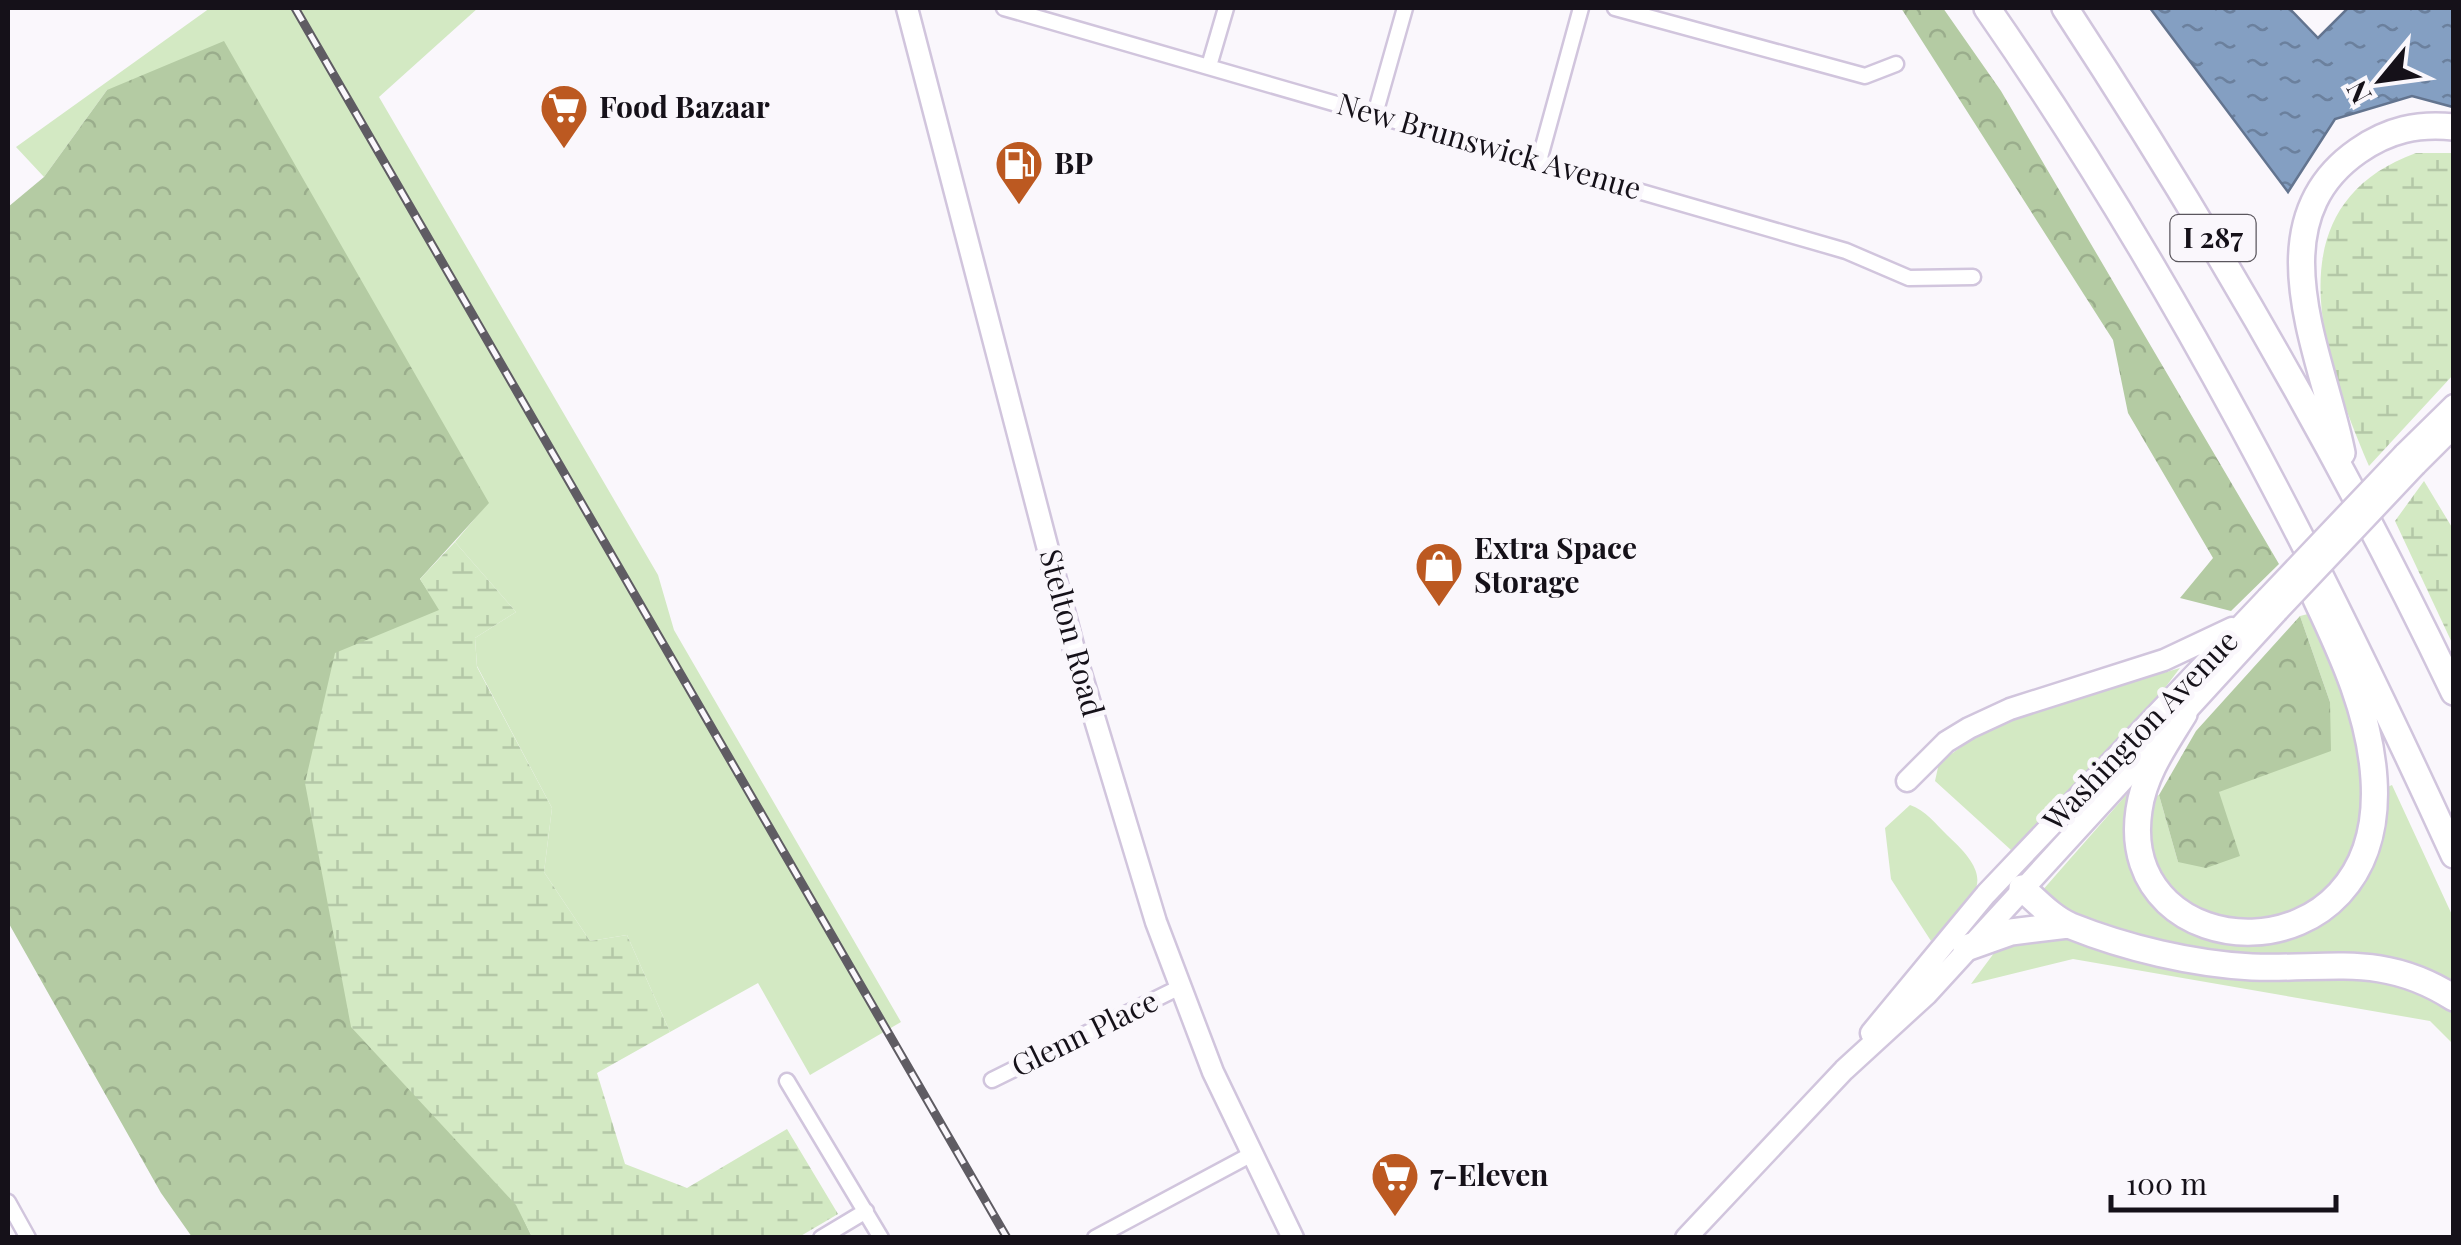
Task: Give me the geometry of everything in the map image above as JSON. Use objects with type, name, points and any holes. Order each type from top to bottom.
[{"type":"highway","name":"I 287","points":[[1986,8],[2149,259],[2305,539],[2454,855]]},
{"type":"highway","name":"I 287","points":[[2065,8],[2208,229],[2347,477],[2454,692]]},
{"type":"highway","points":[[2347,477],[2304,306],[2302,264],[2307,225],[2316,198],[2333,174],[2374,140],[2399,129],[2454,127]]},
{"type":"highway","points":[[2184,714],[2146,780],[2138,813],[2143,859],[2160,890],[2194,920],[2241,934],[2280,930],[2331,904],[2356,872],[2366,848],[2374,782],[2368,732],[2347,665],[2316,598],[2305,539]]},
{"type":"highway","points":[[2022,888],[2068,925]]},
{"type":"highway","points":[[1966,948],[2012,932],[2068,925],[2217,964],[2365,964],[2430,983],[2454,998]]},
{"type":"main road","name":"Stelton Road","points":[[907,8],[1076,657],[1178,988],[1293,1238]]},
{"type":"main road","name":"Washington Avenue","points":[[1686,1238],[1844,1070],[1927,994],[2184,714],[2272,605],[2410,460],[2454,405]]},
{"type":"main road","name":"Washington Avenue","points":[[2410,460],[2454,427]]},
{"type":"main road","name":"Washington Avenue","points":[[1844,1070],[1903,990],[1986,894],[2248,620],[2272,605]]},
{"type":"main road","points":[[1907,781],[1946,742],[1969,728],[2010,709],[2164,660],[2248,620]]},
{"type":"street","name":"New Brunswick Avenue","points":[[1004,8],[1040,12],[1209,66],[1846,251],[1909,278],[1973,277]]},
{"type":"street","points":[[1209,66],[1226,8]]},
{"type":"street","points":[[1374,114],[1405,8]]},
{"type":"street","points":[[1539,161],[1582,8]]},
{"type":"street","points":[[1616,8],[1865,76],[1896,64]]},
{"type":"street","name":"Glenn Place","points":[[992,1080],[1178,988]]},
{"type":"street","points":[[787,1081],[880,1238]]},
{"type":"street","points":[[1094,1238],[1252,1154]]},
{"type":"street","points":[[8,1202],[28,1238]]},
{"type":"street","points":[[822,1238],[866,1212]]},
{"type":"green space","points":[[210,8],[478,8],[379,97],[658,575],[674,630],[901,1022],[810,1075],[758,983],[670,1032],[627,935],[590,941],[544,872],[552,808],[477,666],[475,638],[516,612],[455,542],[488,503],[107,90],[44,177],[16,147]]},
{"type":"green space","points":[[1901,8],[1943,8],[2001,91],[2279,564],[2231,611],[2180,598],[2213,558],[2128,413],[2113,340]]},
{"type":"green space","points":[[224,41],[489,503],[420,579],[440,609],[517,1205],[532,1237],[192,1237],[161,1193],[8,922],[8,207],[44,177],[107,90]]},
{"type":"green space","points":[[2416,153],[2453,153],[2453,375],[2369,466],[2336,379],[2325,334],[2320,289],[2325,247],[2341,209],[2370,177]]},
{"type":"green space","points":[[2424,481],[2453,529],[2453,645],[2395,521]]},
{"type":"green space","points":[[455,542],[516,612],[475,638],[477,667],[552,808],[544,872],[590,941],[627,935],[670,1032],[597,1073],[625,1164],[687,1188],[787,1129],[838,1214],[799,1237],[532,1237],[516,1205],[351,1027],[305,783],[335,653],[439,610],[420,579]]},
{"type":"green space","points":[[2308,614],[2340,682],[2356,729],[2364,778],[2356,841],[2334,886],[2304,910],[2278,920],[2225,921],[2200,913],[2178,898],[2161,878],[2151,852],[2148,798],[2159,795],[2178,862],[2219,792],[2330,702],[2300,616]]},
{"type":"green space","points":[[2300,616],[2330,702],[2331,751],[2219,792],[2240,856],[2206,868],[2178,862],[2159,795],[2196,731]]},
{"type":"green space","points":[[2180,668],[2145,714],[2011,850],[1935,781],[1939,763],[1976,736],[2040,709]]},
{"type":"green space","points":[[2392,785],[2453,917],[2453,987],[2207,957],[2073,917],[2041,892],[2127,794],[2133,800],[2129,834],[2201,934],[2225,943],[2262,944],[2292,938],[2341,906],[2385,788]]},
{"type":"green space","points":[[1910,805],[1921,810],[1964,852],[1977,879],[1969,901],[1931,941],[1891,879],[1885,828]]},
{"type":"green space","points":[[2047,935],[2311,976],[2397,980],[2453,1010],[2453,1044],[2430,1021],[2073,959],[1971,984],[2003,941]]},
{"type":"water","points":[[2150,8],[2289,8],[2318,38],[2348,8],[2453,8],[2453,107],[2412,96],[2335,119],[2288,192]]},
{"type":"railway","points":[[295,8],[1007,1238]]},
{"type":"place","name":"Food Bazaar","points":[[564,150]]},
{"type":"place","name":"BP","points":[[1019,206]]},
{"type":"place","name":"Extra Space Storage","points":[[1439,608]]},
{"type":"place","name":"7-Eleven","points":[[1395,1218]]}]
